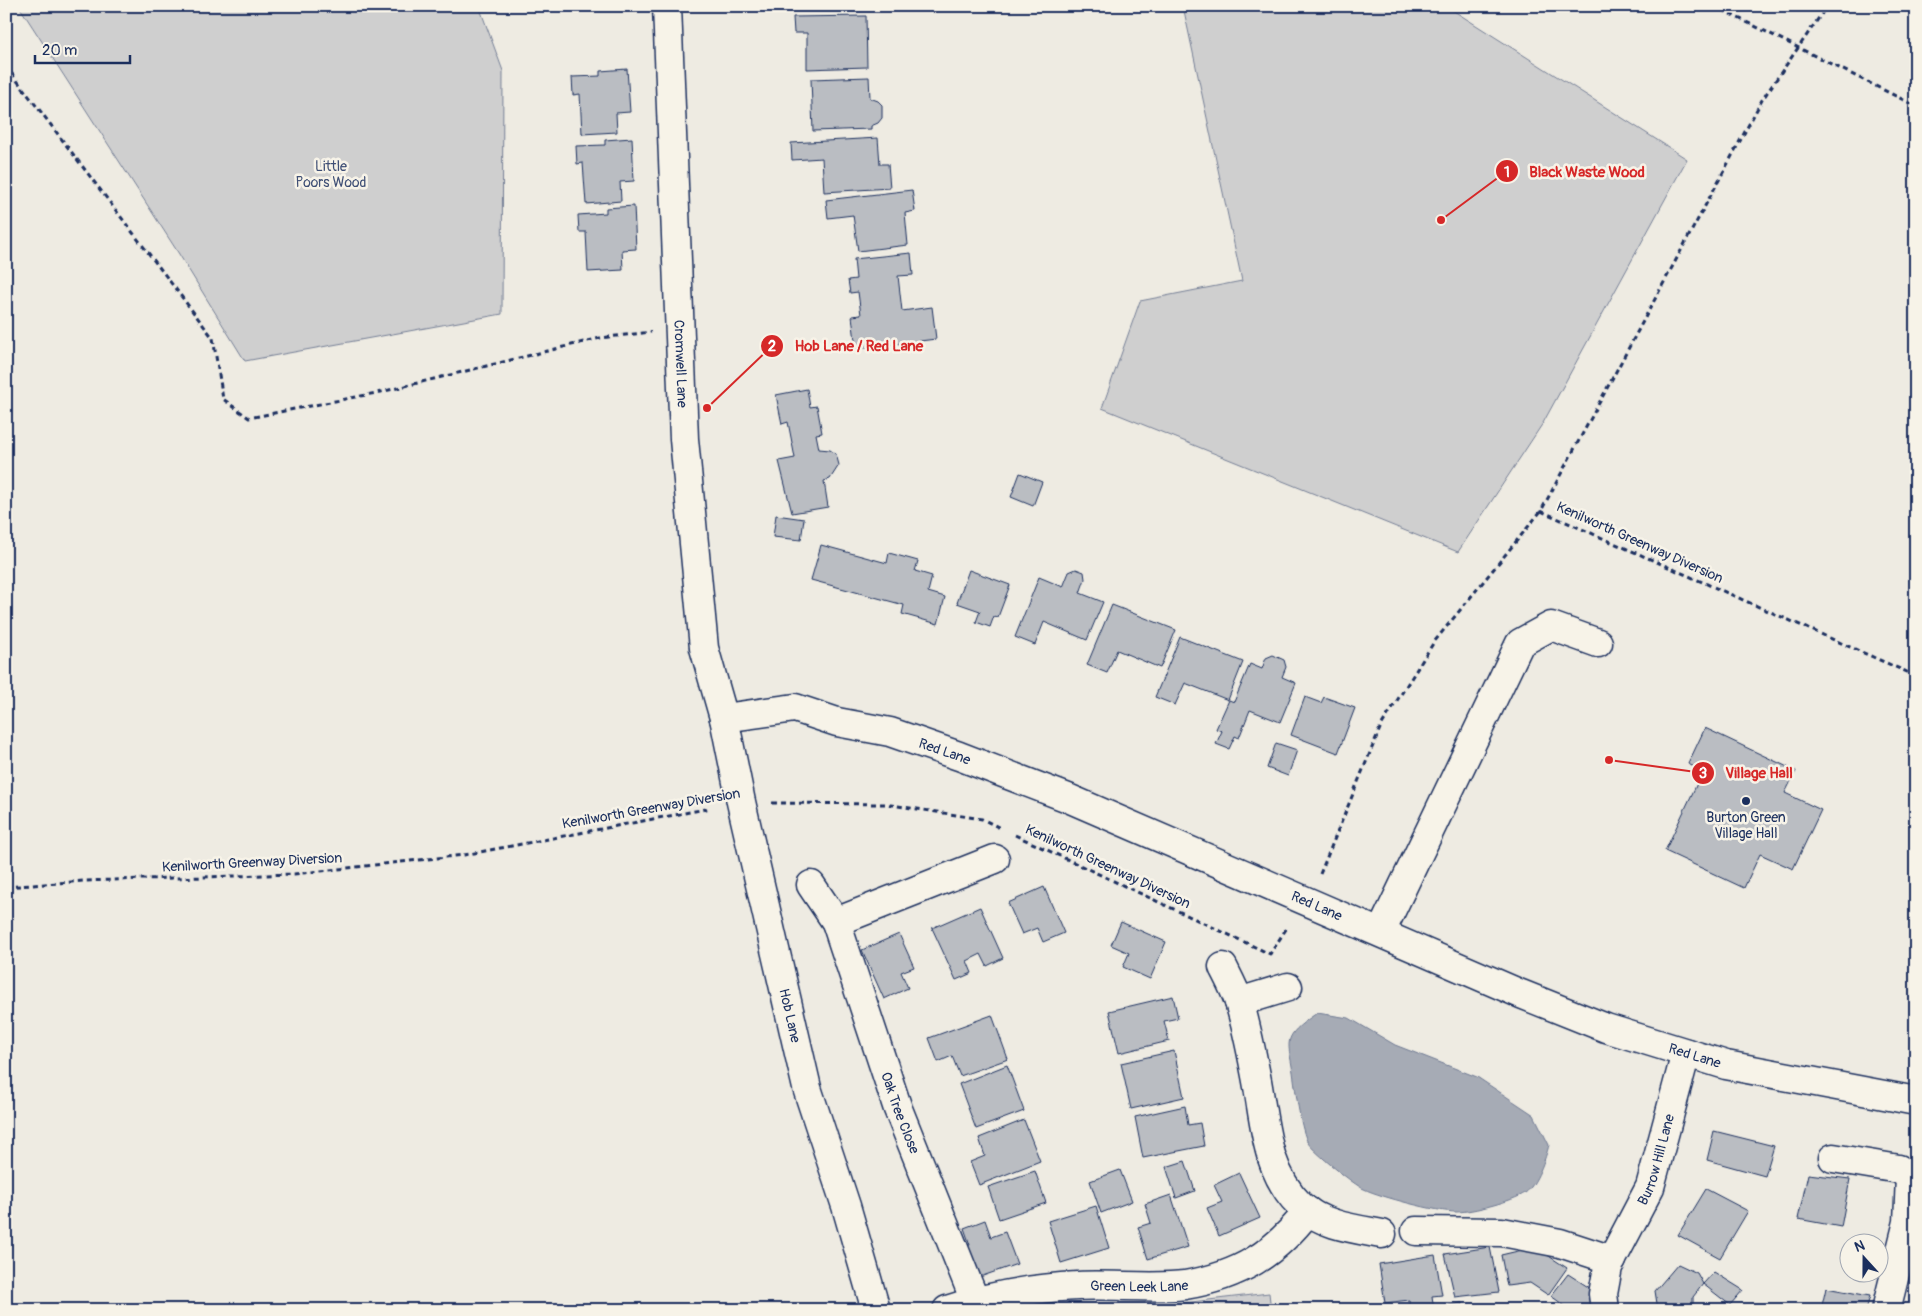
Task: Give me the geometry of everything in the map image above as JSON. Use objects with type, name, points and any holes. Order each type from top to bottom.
[{"type":"street","name":"Cromwell Lane","points":[[667,6],[684,439],[704,648],[724,718]]},
{"type":"street","points":[[1381,932],[1520,643],[1551,626],[1598,643]]},
{"type":"street","name":"Red Lane","points":[[724,718],[795,708],[837,722],[890,732],[1068,798],[1307,899],[1521,994],[1606,1028],[1726,1065],[1916,1101]]},
{"type":"street","name":"Hob Lane","points":[[724,718],[741,802],[807,1088],[846,1206],[876,1310]]},
{"type":"street","points":[[836,922],[995,859]]},
{"type":"street","name":"Oak Tree Close","points":[[812,885],[836,922],[898,1109],[975,1301]]},
{"type":"street","points":[[1223,968],[1239,1002],[1257,1082],[1267,1143],[1274,1165],[1283,1183],[1308,1211],[1350,1228],[1382,1234]]},
{"type":"street","points":[[1239,1002],[1288,987]]},
{"type":"street","name":"Burrow Hill Lane","points":[[1604,1310],[1603,1294],[1608,1268],[1650,1187],[1686,1053]]},
{"type":"street","points":[[1833,1158],[1899,1169],[1913,1176],[1908,1222],[1886,1310]]},
{"type":"street","name":"Green Leek Lane","points":[[947,1310],[992,1296],[1077,1286],[1183,1285],[1210,1279],[1246,1268],[1276,1247],[1308,1211]]},
{"type":"street","points":[[1416,1230],[1502,1232],[1560,1243],[1612,1260]]},
{"type":"path","points":[[1714,6],[1916,106]]},
{"type":"path","points":[[1541,511],[1762,100],[1826,6]]},
{"type":"path","points":[[6,66],[213,338],[223,399],[249,418],[381,392],[600,338],[679,329]]},
{"type":"path","name":"Kenilworth Greenway Diversion","points":[[6,887],[84,881],[294,874],[455,856],[741,802],[885,804],[982,819],[1270,954],[1318,880],[1381,726],[1434,642],[1541,511],[1916,676]]},
{"type":"green space","name":"Little Poors Wood","points":[[19,6],[479,6],[503,71],[502,314],[245,361],[179,254]]},
{"type":"green space","points":[[1183,6],[1446,6],[1687,159],[1543,423],[1458,552],[1102,408],[1140,301],[1242,281]]},
{"type":"green space","points":[[1269,1293],[1271,1310],[1122,1310]]},
{"type":"shaded area","points":[[1317,1013],[1349,1018],[1395,1045],[1477,1077],[1534,1115],[1549,1145],[1540,1171],[1529,1189],[1519,1196],[1492,1206],[1463,1212],[1436,1210],[1410,1204],[1364,1189],[1335,1168],[1308,1143],[1305,1137],[1289,1048],[1289,1041],[1292,1035]]},
{"type":"building","points":[[794,6],[865,6],[853,7],[853,10],[794,9]]},
{"type":"building","points":[[866,16],[867,67],[807,69],[807,33],[794,33],[793,17]]},
{"type":"building","points":[[627,69],[630,112],[616,113],[617,132],[582,134],[580,94],[573,95],[572,77],[600,76],[600,71]]},
{"type":"building","points":[[869,77],[870,98],[882,105],[882,118],[878,123],[871,126],[871,129],[813,131],[811,79]]},
{"type":"building","points":[[632,138],[634,181],[620,182],[621,201],[586,204],[583,163],[577,164],[576,146],[605,145],[605,140]]},
{"type":"building","points":[[878,138],[880,164],[888,164],[890,188],[824,192],[822,158],[792,160],[791,143]]},
{"type":"building","points":[[912,190],[915,211],[905,213],[908,245],[858,251],[853,215],[828,218],[826,200]]},
{"type":"building","points":[[634,206],[636,249],[622,250],[623,270],[588,272],[586,232],[579,232],[578,215],[606,213],[606,208]]},
{"type":"building","points":[[911,253],[913,275],[898,276],[902,311],[932,307],[936,339],[856,349],[852,316],[861,315],[858,292],[850,293],[848,280],[856,279],[854,259]]},
{"type":"building","points":[[807,389],[810,407],[817,406],[822,433],[816,434],[819,449],[830,450],[836,454],[839,465],[830,479],[824,481],[828,507],[792,513],[779,461],[795,458],[788,422],[782,424],[776,395]]},
{"type":"building","points":[[1020,473],[1042,482],[1033,506],[1011,497]]},
{"type":"building","points":[[776,515],[804,519],[801,540],[773,537]]},
{"type":"building","points":[[821,545],[887,563],[889,553],[918,561],[915,571],[932,576],[928,592],[945,597],[938,624],[902,614],[904,605],[811,580]]},
{"type":"building","points":[[1076,569],[1084,572],[1085,579],[1080,593],[1103,602],[1087,640],[1044,622],[1035,645],[1015,637],[1039,577],[1063,587],[1069,572]]},
{"type":"building","points":[[969,570],[1010,585],[998,617],[994,616],[990,627],[976,622],[980,611],[957,603]]},
{"type":"building","points":[[1112,605],[1176,630],[1160,668],[1117,650],[1107,673],[1087,665]]},
{"type":"building","points":[[1180,637],[1243,662],[1228,700],[1185,683],[1175,705],[1155,697]]},
{"type":"building","points":[[1273,655],[1284,660],[1286,667],[1282,677],[1296,683],[1280,722],[1250,710],[1239,738],[1235,736],[1229,749],[1216,744],[1222,731],[1216,729],[1229,700],[1234,702],[1250,664],[1262,669],[1266,658]]},
{"type":"building","points":[[1305,697],[1321,703],[1324,697],[1355,708],[1338,753],[1291,735]]},
{"type":"building","name":"Burton Green Village Hall","points":[[1705,728],[1796,771],[1785,793],[1821,810],[1793,869],[1760,854],[1744,888],[1665,851],[1703,771],[1688,764]]},
{"type":"building","points":[[1276,743],[1297,750],[1288,776],[1267,768]]},
{"type":"building","points":[[1044,887],[1064,933],[1043,942],[1037,928],[1022,934],[1008,903]]},
{"type":"building","points":[[980,907],[1003,958],[987,966],[981,954],[967,961],[972,973],[956,980],[932,928]]},
{"type":"building","points":[[1121,922],[1166,942],[1150,979],[1123,967],[1129,953],[1111,945]]},
{"type":"building","points":[[899,934],[914,967],[901,972],[908,988],[884,999],[862,950]]},
{"type":"building","points":[[1173,996],[1178,1018],[1164,1021],[1169,1041],[1119,1053],[1109,1011]]},
{"type":"building","points":[[992,1015],[1008,1059],[960,1076],[952,1056],[938,1062],[929,1038]]},
{"type":"building","points":[[1174,1051],[1184,1097],[1131,1109],[1121,1063]]},
{"type":"building","points":[[1007,1065],[1024,1111],[976,1129],[959,1084]]},
{"type":"building","points":[[1185,1106],[1188,1125],[1200,1123],[1204,1146],[1143,1158],[1135,1117]]},
{"type":"building","points":[[1024,1120],[1040,1161],[979,1185],[970,1162],[985,1156],[979,1138]]},
{"type":"building","points":[[1714,1131],[1774,1146],[1765,1176],[1707,1160]]},
{"type":"building","points":[[1185,1161],[1195,1191],[1176,1198],[1166,1167]]},
{"type":"building","points":[[1120,1170],[1132,1201],[1101,1213],[1090,1181]]},
{"type":"building","points":[[1035,1171],[1046,1203],[999,1219],[988,1187]]},
{"type":"building","points":[[1239,1173],[1260,1218],[1219,1236],[1207,1208],[1222,1202],[1214,1185]]},
{"type":"building","points":[[1808,1174],[1850,1179],[1841,1227],[1798,1219]]},
{"type":"building","points":[[1706,1189],[1748,1211],[1720,1258],[1678,1235]]},
{"type":"building","points":[[1171,1195],[1188,1247],[1148,1259],[1138,1227],[1151,1223],[1145,1204]]},
{"type":"building","points":[[1096,1206],[1109,1248],[1061,1263],[1048,1221]]},
{"type":"building","points":[[985,1220],[991,1237],[1005,1232],[1017,1264],[977,1278],[966,1246],[970,1245],[964,1228]]},
{"type":"building","points":[[1490,1247],[1499,1292],[1455,1297],[1445,1254]]},
{"type":"building","points":[[1535,1247],[1567,1268],[1548,1295],[1530,1283],[1507,1286],[1501,1255]]},
{"type":"building","points":[[1435,1255],[1442,1295],[1432,1296],[1434,1310],[1410,1310],[1409,1300],[1385,1303],[1379,1264]]},
{"type":"building","points":[[1678,1264],[1697,1273],[1703,1284],[1693,1297],[1693,1310],[1658,1310],[1655,1291]]},
{"type":"building","points":[[1714,1272],[1743,1290],[1730,1305],[1703,1284]]},
{"type":"building","points":[[1568,1274],[1596,1292],[1599,1310],[1566,1310],[1565,1306],[1551,1296]]},
{"type":"building","points":[[1826,1288],[1870,1296],[1866,1310],[1821,1310]]},
{"type":"building","points":[[1462,1303],[1463,1310],[1442,1310],[1441,1306]]},
{"type":"place","name":"Black Waste Wood","points":[[1441,220]]},
{"type":"place","name":"Hob Lane / Red Lane","points":[[707,408]]},
{"type":"place","name":"Village Hall","points":[[1609,760]]},
{"type":"place","name":"Burton Green Village Hall","points":[[1746,801]]}]
